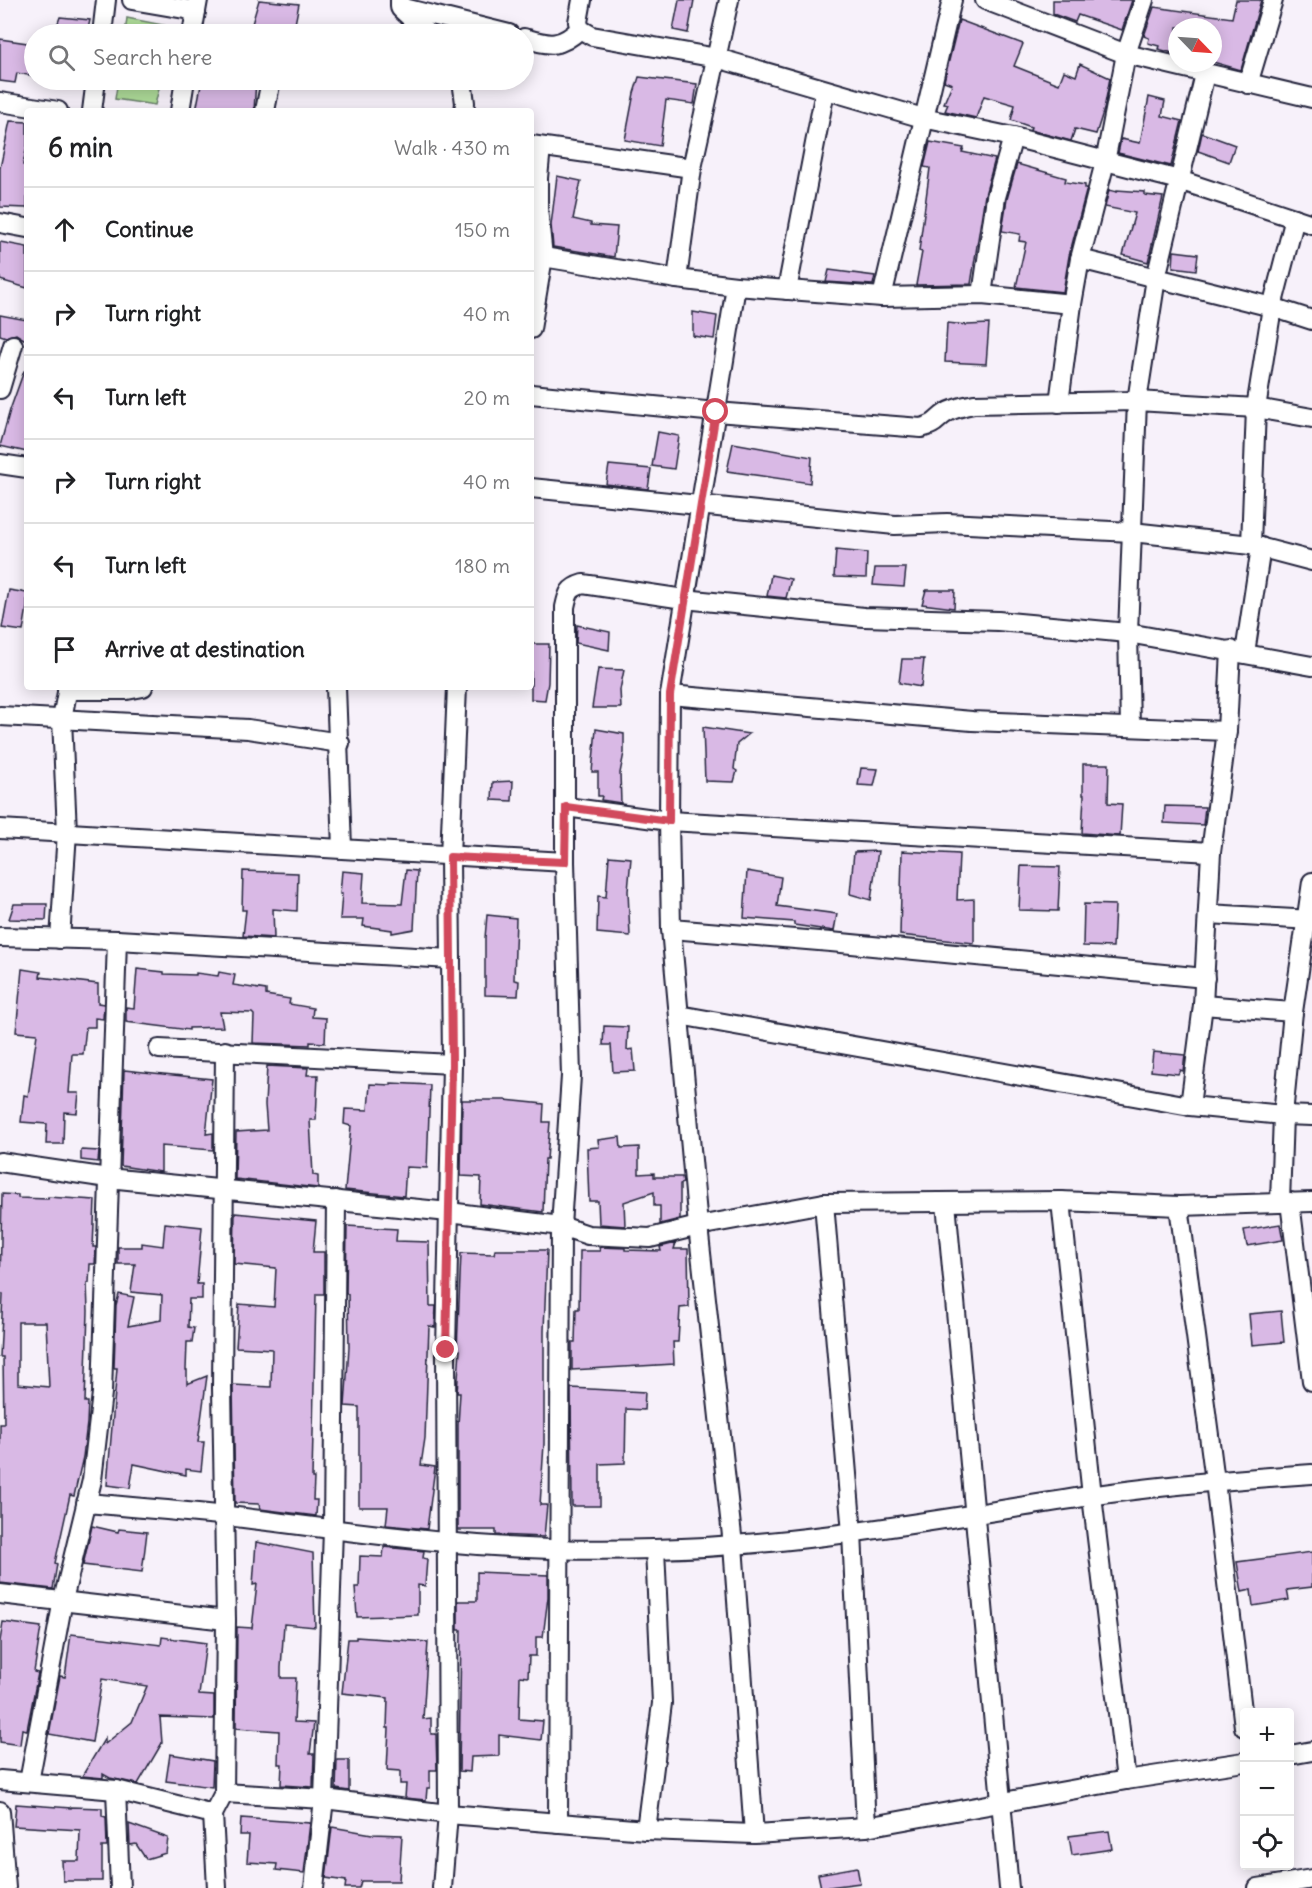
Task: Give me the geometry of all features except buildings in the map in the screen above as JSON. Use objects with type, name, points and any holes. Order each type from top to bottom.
[{"type":"street","points":[[103,24],[106,0]]},
{"type":"street","points":[[132,0],[197,5],[194,24]]},
{"type":"street","points":[[582,0],[578,22],[580,29],[592,36],[717,58],[924,118],[1179,180],[1304,221],[1272,307],[1256,408],[1256,546],[1238,652],[1211,852],[1203,1005],[1190,1106]]},
{"type":"street","points":[[677,279],[692,168],[729,0]]},
{"type":"street","points":[[882,297],[952,0]]},
{"type":"street","points":[[986,0],[1126,54],[1312,98]]},
{"type":"street","points":[[1059,403],[1080,259],[1105,162],[1126,54],[1144,0]]},
{"type":"street","points":[[1248,84],[1273,0]]},
{"type":"street","points":[[400,4],[419,24]]},
{"type":"street","points":[[400,4],[473,24]]},
{"type":"street","points":[[534,40],[557,44],[565,41],[580,29]]},
{"type":"street","points":[[1131,726],[1128,633],[1137,401],[1156,278],[1205,74]]},
{"type":"street","points":[[92,108],[95,90]]},
{"type":"street","points":[[180,108],[183,90]]},
{"type":"street","points":[[266,108],[270,90]]},
{"type":"street","points":[[463,90],[464,108]]},
{"type":"street","points":[[787,290],[825,91]]},
{"type":"street","points":[[0,102],[39,108]]},
{"type":"street","points":[[982,296],[996,197],[1013,138]]},
{"type":"street","points":[[534,292],[538,208],[536,146],[692,168]]},
{"type":"street","points":[[0,223],[24,227]]},
{"type":"street","points":[[537,256],[677,279],[736,286],[882,297],[982,296],[1072,304]]},
{"type":"street","points":[[1080,259],[1272,307],[1312,320]]},
{"type":"street","points":[[736,286],[670,695],[669,821],[671,929],[698,1226],[733,1545],[753,1834]]},
{"type":"street","points":[[0,389],[13,345]]},
{"type":"street","points":[[534,394],[716,412],[921,428],[934,425],[944,414],[961,406],[1137,401],[1256,408],[1312,418]]},
{"type":"street","points":[[0,464],[24,468]]},
{"type":"street","points":[[534,488],[895,525],[947,523],[1132,532],[1256,546],[1312,561]]},
{"type":"street","points":[[558,1822],[561,1226],[571,1076],[565,862],[565,607],[568,591],[583,584],[684,599],[864,617],[999,621],[1128,633],[1312,666]]},
{"type":"street","points":[[60,939],[67,832],[62,719],[67,690]]},
{"type":"street","points":[[336,690],[340,743],[342,848]]},
{"type":"street","points":[[442,1888],[448,1814],[446,1350],[452,1064],[450,857],[457,690]]},
{"type":"street","points":[[670,695],[972,721],[1227,731]]},
{"type":"street","points":[[0,716],[248,729],[340,743]]},
{"type":"street","points":[[566,807],[669,821],[1211,852]]},
{"type":"street","points":[[0,829],[565,862]]},
{"type":"street","points":[[1312,882],[1309,920],[1293,1012],[1283,1115],[1285,1202],[1312,1381]]},
{"type":"street","points":[[1208,914],[1309,920]]},
{"type":"street","points":[[671,929],[1205,978]]},
{"type":"street","points":[[0,937],[117,940],[451,959]]},
{"type":"street","points":[[29,1782],[63,1600],[92,1480],[102,1393],[117,940]]},
{"type":"street","points":[[1203,1005],[1293,1012]]},
{"type":"street","points":[[679,1015],[1190,1106],[1312,1116]]},
{"type":"street","points":[[159,1049],[452,1064]]},
{"type":"street","points":[[217,1888],[213,1814],[224,1793],[226,1620],[222,1389],[225,1051]]},
{"type":"street","points":[[0,1162],[108,1178],[449,1212],[561,1226],[588,1235],[650,1238],[698,1226],[824,1203],[1061,1201],[1179,1206],[1312,1202]]},
{"type":"street","points":[[314,1888],[324,1799],[333,1529],[336,1200]]},
{"type":"street","points":[[1061,1201],[1092,1496],[1126,1780]]},
{"type":"street","points":[[824,1203],[852,1533],[866,1827]]},
{"type":"street","points":[[946,1203],[1009,1888]]},
{"type":"street","points":[[1179,1206],[1243,1708]]},
{"type":"street","points":[[86,1503],[224,1516],[447,1543],[561,1549],[655,1549],[733,1545],[852,1533],[1092,1496],[1215,1481],[1312,1474]]},
{"type":"street","points":[[646,1830],[662,1703],[655,1549]]},
{"type":"street","points":[[0,1594],[226,1620]]},
{"type":"street","points":[[1294,1754],[1312,1751]]},
{"type":"street","points":[[224,1793],[324,1799],[448,1814],[646,1830],[753,1834],[866,1827],[1126,1780],[1240,1763]]},
{"type":"street","points":[[0,1780],[116,1790],[213,1814]]},
{"type":"street","points":[[116,1790],[120,1888]]},
{"type":"street","points":[[0,1811],[6,1888]]},
{"type":"street","points":[[1258,1888],[1312,1879]]},
{"type":"green space","points":[[127,18],[158,24],[126,24]]},
{"type":"green space","points":[[116,90],[159,90],[155,105],[115,99]]},
{"type":"route","points":[[446,1350],[452,1064],[450,857],[565,862],[566,807],[669,821],[670,695],[716,412]]}]
